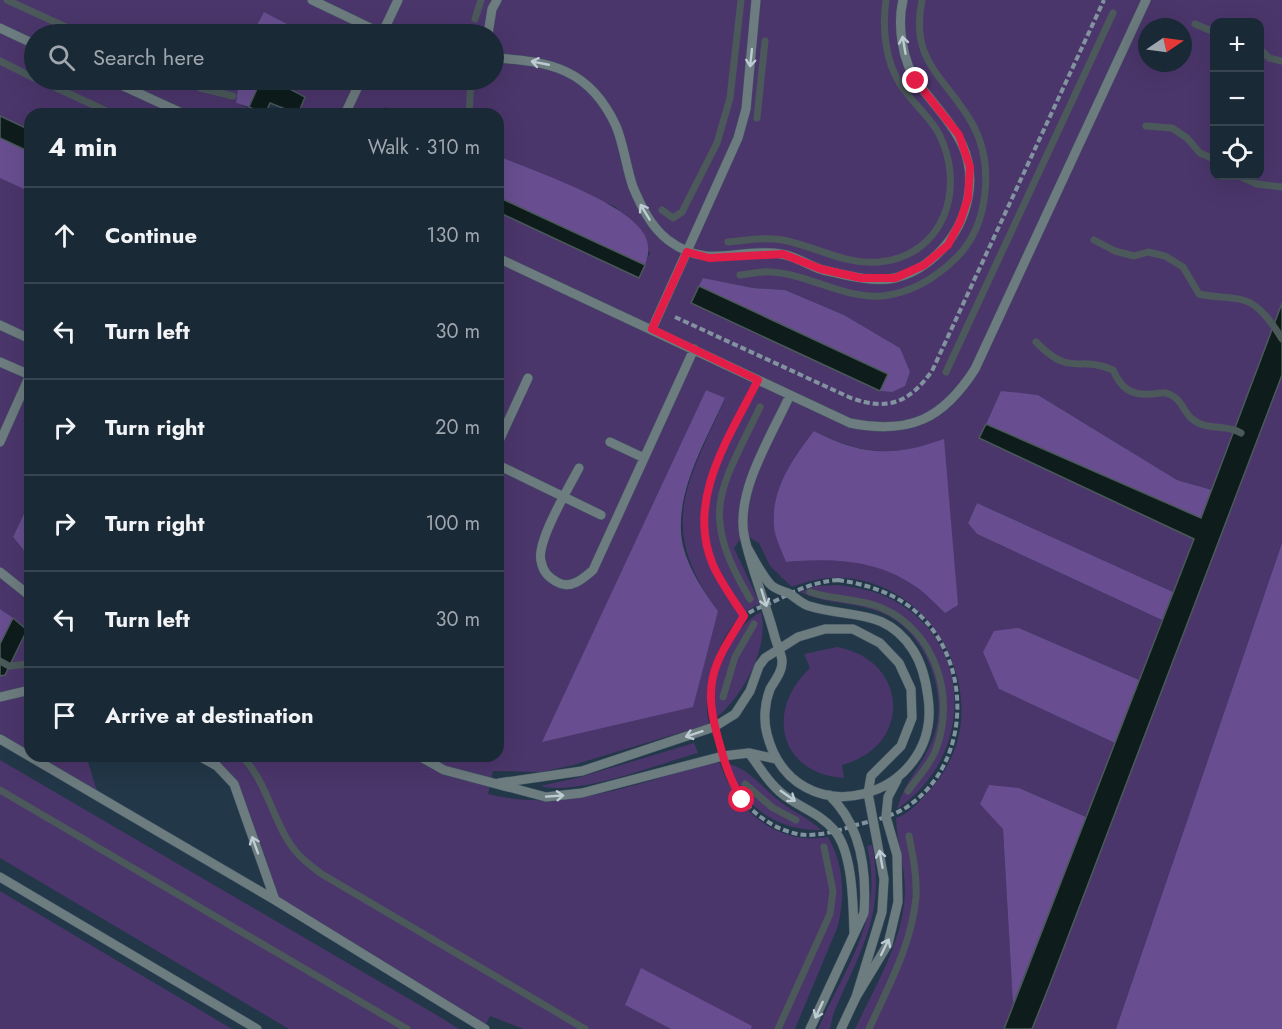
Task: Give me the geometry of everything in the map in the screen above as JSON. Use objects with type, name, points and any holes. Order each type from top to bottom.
[{"type":"lane","points":[[312,0],[361,24]]},
{"type":"lane","points":[[387,24],[398,0]]},
{"type":"lane","points":[[490,24],[492,9],[497,0]]},
{"type":"lane","points":[[652,329],[738,138],[746,109],[756,0]]},
{"type":"lane","points":[[504,59],[558,66],[581,80],[602,101],[616,127],[640,203],[652,224],[666,239],[687,252],[709,258],[783,254],[821,269],[861,278],[895,278],[924,265],[948,245],[960,222],[968,198],[970,167],[959,135],[916,81],[906,57],[901,32],[903,0]]},
{"type":"lane","points":[[504,261],[850,423],[878,429],[922,420],[960,392],[975,369],[1146,0]]},
{"type":"lane","points":[[0,28],[24,39]]},
{"type":"lane","points":[[132,90],[171,108]]},
{"type":"lane","points":[[348,108],[356,90]]},
{"type":"lane","points":[[0,325],[24,336]]},
{"type":"lane","points":[[579,468],[543,543],[540,560],[547,577],[561,585],[579,582],[593,570],[694,349]]},
{"type":"lane","points":[[0,362],[24,372]]},
{"type":"lane","points":[[504,430],[528,378]]},
{"type":"lane","points":[[0,442],[24,388]]},
{"type":"lane","points":[[790,395],[745,496],[744,533],[782,661],[765,708],[766,732],[776,759],[786,774],[804,788],[830,795],[868,793],[897,780]]},
{"type":"lane","points":[[610,442],[644,458]]},
{"type":"lane","points":[[504,468],[601,515]]},
{"type":"lane","points":[[748,549],[771,586],[806,606],[864,614],[892,627],[913,650],[926,678],[930,710],[924,742],[888,797],[886,817],[897,855],[898,902],[888,944],[856,997],[841,1029]]},
{"type":"lane","points":[[0,572],[24,591]]},
{"type":"lane","points":[[499,783],[582,771],[714,727],[735,714],[759,666],[778,648],[798,637],[825,629],[854,629],[880,643],[899,663],[911,689],[912,718],[901,746],[871,776],[868,793],[884,879],[882,912],[856,997]]},
{"type":"lane","points":[[0,698],[24,692]]},
{"type":"lane","points":[[0,739],[24,753]]},
{"type":"lane","points":[[430,762],[444,770],[546,796],[582,794],[723,756],[749,753],[776,759]]},
{"type":"lane","points":[[749,753],[771,783],[789,799],[816,812],[835,831],[844,850],[852,889],[855,934]]},
{"type":"lane","points":[[39,762],[275,900],[485,1029]]},
{"type":"lane","points":[[210,762],[217,766],[234,784],[275,900]]},
{"type":"lane","points":[[810,1029],[864,913],[862,857],[843,807],[830,795]]},
{"type":"lane","points":[[0,877],[257,1029]]},
{"type":"path","points":[[744,616],[713,564],[705,538],[704,514],[709,483],[717,462],[768,360]]},
{"type":"path","points":[[838,580],[886,592],[910,607],[930,627],[945,652],[957,693],[957,726],[950,753],[933,784],[911,805],[872,821],[835,831],[806,835],[784,829],[763,819],[742,800],[730,780],[714,727],[709,699],[712,678],[719,656],[744,616],[766,606],[788,594],[819,582],[838,580]]},
{"type":"shaded area","points":[[0,0],[1282,0],[1282,303],[1212,490],[1177,480],[1038,395],[1001,392],[979,438],[1194,539],[1173,592],[977,503],[968,522],[977,534],[1162,620],[1139,680],[1019,628],[999,689],[1115,743],[1086,817],[1019,788],[981,804],[1003,828],[1013,1004],[1004,1029],[855,1029],[887,962],[900,927],[905,882],[896,818],[910,810],[928,792],[953,754],[961,714],[956,673],[939,636],[912,605],[877,585],[837,578],[792,587],[770,566],[759,543],[744,534],[734,548],[760,604],[746,612],[734,623],[716,655],[708,691],[709,724],[573,765],[542,772],[493,771],[488,794],[530,800],[571,798],[633,786],[700,765],[720,763],[736,795],[760,821],[792,836],[828,837],[840,869],[842,903],[838,926],[795,1029],[751,1029],[752,1027],[625,1005],[671,1029],[524,1029],[490,1016],[484,1028],[275,900],[234,784],[206,762],[504,762],[504,215],[639,278],[650,253],[616,207],[504,159],[504,108],[300,108],[305,97],[292,90],[504,90],[504,24],[286,24],[264,12],[257,24],[24,24],[24,90],[238,90],[236,103],[248,108],[24,108],[24,127],[0,116]],"holes":[[[703,278],[753,288],[785,290],[844,315],[900,348],[892,392],[880,391]],[[706,390],[725,399],[690,481],[684,505],[683,529],[688,554],[699,581],[718,611],[543,741]],[[814,431],[847,445],[878,451],[909,449],[944,440],[945,613],[917,588],[883,569],[836,560],[786,562]]]},
{"type":"shaded area","points":[[264,12],[287,24],[257,24]]},
{"type":"shaded area","points":[[238,90],[257,90],[249,107],[236,103]]},
{"type":"shaded area","points":[[257,90],[292,90],[305,97],[300,108],[283,108],[270,103],[268,108],[249,107]]},
{"type":"shaded area","points":[[0,116],[24,127],[24,149],[0,138]]},
{"type":"shaded area","points":[[0,138],[24,149],[24,189],[0,178]]},
{"type":"shaded area","points":[[504,158],[555,179],[619,210],[644,234],[648,250],[645,265],[504,200]]},
{"type":"shaded area","points":[[0,178],[24,189],[24,514],[13,537],[24,551],[24,628],[0,609]]},
{"type":"shaded area","points":[[504,200],[645,265],[639,278],[504,215]]},
{"type":"shaded area","points":[[703,278],[753,288],[785,290],[844,315],[900,348],[910,372],[905,386],[892,392],[880,391],[888,374],[699,286]]},
{"type":"shaded area","points":[[699,286],[888,374],[880,391],[691,303]]},
{"type":"shaded area","points":[[1282,303],[1282,375],[1050,984],[1032,1029],[1004,1029],[1194,539],[979,438],[986,424],[1201,518]]},
{"type":"shaded area","points":[[1282,375],[1282,543],[1116,1029],[1032,1029]]},
{"type":"shaded area","points":[[706,390],[725,398],[692,470],[682,508],[681,527],[683,546],[689,564],[718,611],[693,707],[542,742]]},
{"type":"shaded area","points":[[1001,391],[1038,395],[1177,480],[1212,490],[1201,518],[986,424]]},
{"type":"shaded area","points":[[814,431],[848,445],[878,451],[909,449],[944,439],[958,605],[945,613],[913,585],[898,576],[868,565],[819,560],[786,562],[774,527],[776,500],[791,464]]},
{"type":"shaded area","points":[[977,503],[1173,592],[1162,620],[977,534],[968,523]]},
{"type":"shaded area","points":[[24,514],[24,551],[13,537]]},
{"type":"shaded area","points":[[1282,543],[1282,1029],[1116,1029]]},
{"type":"shaded area","points":[[840,585],[867,590],[887,597],[920,620],[940,645],[951,673],[955,703],[951,733],[940,762],[922,788],[897,809],[904,790],[934,736],[938,719],[935,682],[930,664],[921,647],[910,632],[896,620],[870,609],[819,599],[800,592],[815,586]]},
{"type":"shaded area","points":[[0,609],[13,618],[0,644]]},
{"type":"shaded area","points":[[761,612],[762,641],[752,670],[735,698],[715,719],[714,689],[722,658],[738,631]]},
{"type":"shaded area","points":[[13,618],[24,627],[24,636],[5,675],[0,676],[0,644]]},
{"type":"shaded area","points":[[1019,628],[1139,680],[1115,743],[999,689],[983,652],[994,631]]},
{"type":"shaded area","points":[[24,636],[24,753],[0,739],[0,676],[5,675]]},
{"type":"shaded area","points":[[837,647],[861,655],[878,668],[889,685],[893,704],[891,723],[881,740],[865,755],[842,765],[844,778],[822,774],[805,765],[793,753],[786,738],[784,721],[787,703],[796,685],[810,668],[804,654]]},
{"type":"shaded area","points":[[694,743],[698,753],[619,777],[576,787],[540,786],[577,778]]},
{"type":"shaded area","points":[[0,760],[459,1029],[289,1029],[0,858]]},
{"type":"shaded area","points":[[39,762],[88,762],[99,797]]},
{"type":"shaded area","points":[[729,764],[744,771],[775,798],[821,830],[790,826],[763,813],[742,792]]},
{"type":"shaded area","points":[[989,785],[1019,788],[1086,817],[1013,1004],[1003,829],[980,804]]},
{"type":"shaded area","points":[[872,845],[875,893],[868,933],[833,1015],[830,1029],[818,1029],[850,963],[867,919],[871,896],[871,872],[867,846]]},
{"type":"shaded area","points":[[0,891],[232,1029],[0,1029]]},
{"type":"shaded area","points":[[641,968],[752,1026],[751,1029],[671,1029],[625,1005]]},
{"type":"waterway","points":[[7,0],[59,24]]},
{"type":"waterway","points":[[475,19],[481,0]]},
{"type":"waterway","points":[[662,210],[673,218],[682,212],[717,143],[730,98],[741,0]]},
{"type":"waterway","points":[[728,242],[760,239],[783,240],[845,259],[879,262],[902,257],[920,247],[934,233],[944,216],[949,196],[950,176],[947,154],[935,127],[904,91],[891,65],[884,21],[886,0]]},
{"type":"waterway","points":[[740,275],[763,272],[785,274],[854,294],[882,296],[914,288],[923,283],[941,271],[968,244],[982,211],[986,175],[984,158],[973,125],[926,55],[919,22],[922,0]]},
{"type":"waterway","points":[[946,372],[1113,13]]},
{"type":"waterway","points":[[1195,24],[1210,30]]},
{"type":"waterway","points":[[757,118],[765,41]]},
{"type":"waterway","points":[[1264,53],[1269,58],[1282,61]]},
{"type":"waterway","points":[[0,61],[24,73]]},
{"type":"waterway","points":[[61,90],[100,108]]},
{"type":"waterway","points":[[208,90],[233,96]]},
{"type":"waterway","points":[[469,108],[470,90]]},
{"type":"waterway","points":[[1146,126],[1172,128],[1187,138],[1200,153],[1210,157]]},
{"type":"waterway","points":[[1248,180],[1257,184],[1282,187]]},
{"type":"waterway","points":[[1094,240],[1115,251],[1134,256],[1148,252],[1165,256],[1183,267],[1199,294],[1241,299],[1257,307],[1282,339]]},
{"type":"waterway","points":[[1036,342],[1058,360],[1074,364],[1091,364],[1113,370],[1123,386],[1138,394],[1171,395],[1198,423],[1241,433]]},
{"type":"waterway","points":[[750,599],[724,544],[720,522],[720,502],[734,460],[760,407]]},
{"type":"waterway","points":[[810,592],[864,602],[882,608],[900,618],[916,632],[928,649],[942,687],[942,729],[931,760],[908,791]]},
{"type":"waterway","points":[[723,697],[735,657],[754,624]]},
{"type":"waterway","points":[[0,661],[9,666],[24,665]]},
{"type":"waterway","points":[[246,762],[259,780],[290,843],[300,857],[320,873],[585,1029]]},
{"type":"waterway","points":[[745,784],[773,808],[796,820]]},
{"type":"waterway","points":[[0,790],[407,1029]]},
{"type":"waterway","points":[[869,1029],[898,965],[914,914],[916,881],[909,836]]},
{"type":"waterway","points":[[778,1029],[830,914],[833,891],[824,847]]},
{"type":"route","points":[[742,800],[730,780],[711,716],[709,699],[712,678],[719,656],[744,616],[713,564],[705,538],[704,514],[709,483],[717,462],[758,380],[652,329],[687,252],[709,258],[762,253],[783,254],[821,269],[861,278],[895,278],[924,265],[948,245],[960,222],[968,198],[970,167],[959,135],[916,81]]}]
